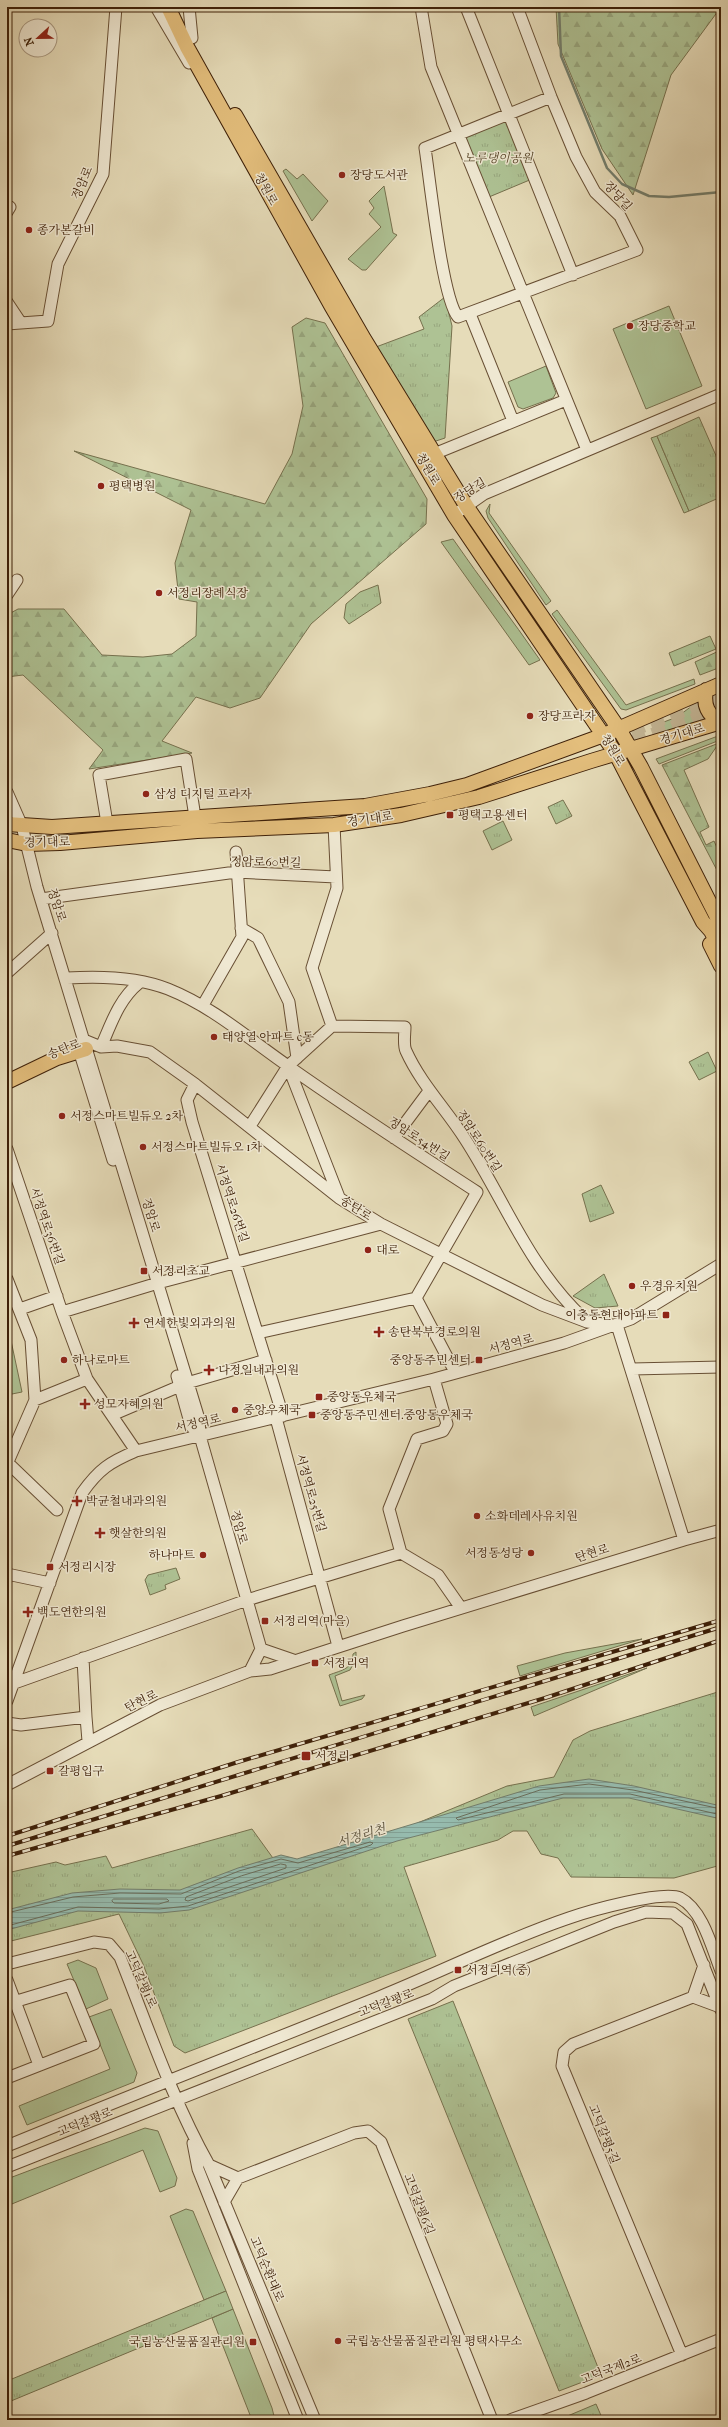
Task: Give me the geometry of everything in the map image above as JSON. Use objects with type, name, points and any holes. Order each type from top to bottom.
[{"type":"main road","name":"청원로","points":[[168,7],[228,120],[332,306],[454,515],[616,754],[703,922],[711,931],[721,951]]},
{"type":"main road","name":"청원로","points":[[178,7],[192,38],[364,339],[467,507],[631,749],[720,917]]},
{"type":"main road","name":"경기대로","points":[[7,824],[52,827],[365,806],[430,794],[467,785],[604,735],[721,684]]},
{"type":"main road","points":[[706,690],[704,699],[706,709],[721,722]]},
{"type":"main road","name":"경기대로","points":[[7,840],[27,844],[197,831],[334,825],[444,806],[479,797],[721,722]]},
{"type":"main road","name":"청원로","points":[[703,922],[706,937],[721,966]]},
{"type":"main road","name":"송탄로","points":[[7,1074],[82,1046]]},
{"type":"main road","name":"송탄로","points":[[7,1082],[82,1046]]},
{"type":"street","name":"정암로","points":[[7,324],[48,321],[58,264],[103,174],[116,7]]},
{"type":"street","points":[[156,7],[181,50],[228,120]]},
{"type":"street","points":[[189,7],[192,38]]},
{"type":"street","points":[[421,7],[431,68],[587,450]]},
{"type":"street","points":[[466,7],[573,275]]},
{"type":"street","name":"장당길","points":[[470,314],[638,250],[620,216],[595,192],[576,157],[551,97],[517,7]]},
{"type":"street","points":[[513,421],[470,314],[458,317],[453,311],[446,287],[425,148],[457,133],[551,97]]},
{"type":"street","points":[[7,302],[12,307],[21,323]]},
{"type":"street","name":"장당길","points":[[454,515],[484,494],[721,394]]},
{"type":"street","points":[[434,454],[566,400]]},
{"type":"street","points":[[7,595],[17,580]]},
{"type":"street","points":[[107,823],[99,775],[186,759],[195,817]]},
{"type":"street","name":"정암로","points":[[7,792],[22,826],[41,899],[67,978],[82,1046],[184,1384],[199,1420],[200,1436],[261,1648]]},
{"type":"street","points":[[250,1126],[288,1066],[332,1026],[312,968],[337,888],[334,825]]},
{"type":"street","points":[[203,1005],[242,937],[236,872],[236,852]]},
{"type":"street","name":"정암로60번길","points":[[41,899],[236,872],[336,877]]},
{"type":"street","points":[[240,928],[258,938],[289,1002],[297,1058]]},
{"type":"street","points":[[7,974],[52,933]]},
{"type":"street","name":"정암로54번길","points":[[67,978],[97,976],[139,982],[167,988],[203,1005],[288,1066],[477,1192],[442,1255]]},
{"type":"street","points":[[101,1047],[115,1013],[131,990],[139,982]]},
{"type":"street","name":"정암로60번길","points":[[332,1026],[405,1027],[405,1049],[429,1091],[464,1138],[533,1260],[556,1291],[587,1322]]},
{"type":"street","name":"송탄로","points":[[82,1046],[117,1046],[150,1052],[250,1126],[339,1198],[381,1224],[542,1305],[587,1322],[616,1325],[631,1319],[721,1264]]},
{"type":"street","points":[[288,1066],[339,1198]]},
{"type":"street","name":"서정역로26번길","points":[[195,1084],[187,1100],[192,1122],[237,1261],[266,1360],[280,1417]]},
{"type":"street","points":[[394,1138],[429,1091]]},
{"type":"street","name":"서정역로36번길","points":[[7,1149],[62,1312],[87,1379],[136,1451]]},
{"type":"street","name":"서정역로26번길","points":[[154,1284],[381,1224]]},
{"type":"street","points":[[258,1333],[416,1298],[442,1255]]},
{"type":"street","points":[[7,1279],[31,1340],[35,1400],[8,1464],[57,1510]]},
{"type":"street","points":[[62,1312],[154,1284]]},
{"type":"street","points":[[20,1309],[57,1296]]},
{"type":"street","points":[[416,1298],[455,1372]]},
{"type":"street","points":[[616,1325],[632,1368],[684,1540]]},
{"type":"street","name":"서정역로","points":[[7,1701],[10,1684],[50,1583],[82,1493],[94,1475],[109,1463],[136,1451],[434,1379],[564,1343],[616,1325]]},
{"type":"street","points":[[112,1415],[184,1384],[266,1360]]},
{"type":"street","points":[[632,1368],[721,1367]]},
{"type":"street","points":[[35,1400],[87,1379]]},
{"type":"street","points":[[434,1379],[447,1424],[443,1431],[417,1440],[389,1509],[401,1553],[438,1575],[461,1608]]},
{"type":"street","name":"서정역로25번길","points":[[280,1417],[338,1646]]},
{"type":"street","name":"탄현로","points":[[7,1784],[160,1705],[250,1671],[279,1666],[293,1660],[461,1608],[721,1530]]},
{"type":"street","points":[[10,1684],[247,1600],[321,1576],[401,1553]]},
{"type":"street","points":[[7,1574],[50,1583]]},
{"type":"street","points":[[250,1671],[261,1648],[293,1660]]},
{"type":"street","points":[[277,1653],[279,1666]]},
{"type":"street","points":[[82,1658],[88,1741]]},
{"type":"street","points":[[7,1723],[21,1726],[86,1717]]},
{"type":"street","name":"고덕갈평로","points":[[7,2146],[381,1996],[533,1931],[571,1917],[651,1897],[679,1897],[694,1909],[721,1971]]},
{"type":"street","name":"고덕갈평로","points":[[7,2167],[432,1999],[454,1986],[545,1949],[614,1922],[646,1912],[673,1913],[687,1924],[720,2008]]},
{"type":"street","name":"고덕갈평1로","points":[[7,1964],[94,1942],[109,1944],[120,1958],[169,2080]]},
{"type":"street","points":[[704,1965],[693,1997],[720,2008]]},
{"type":"street","points":[[7,1980],[11,2003],[39,2065]]},
{"type":"street","points":[[7,2078],[94,2044],[70,1985],[11,2003]]},
{"type":"street","name":"고덕갈평5길","points":[[682,2355],[562,2066],[564,2052],[573,2044],[693,1997]]},
{"type":"street","name":"고덕순환대로","points":[[169,2080],[190,2131],[209,2165],[315,2420]]},
{"type":"street","name":"고덕순환대로","points":[[190,2131],[198,2169],[298,2420]]},
{"type":"street","name":"고덕갈평6길","points":[[238,2178],[354,2133],[368,2131],[381,2142],[492,2420]]},
{"type":"street","points":[[209,2165],[238,2178],[224,2202]]},
{"type":"street","name":"고덕국제2로","points":[[510,2420],[721,2339]]},
{"type":"green space","points":[[556,7],[721,7],[671,75],[633,195],[602,149],[558,44]]},
{"type":"green space","name":"노루댕이공원","points":[[507,118],[532,179],[489,197],[464,136]]},
{"type":"green space","points":[[286,169],[297,179],[303,174],[328,201],[312,221],[283,171]]},
{"type":"green space","points":[[384,186],[393,233],[397,235],[366,270],[362,270],[348,259],[381,227],[369,214],[374,208],[369,201]]},
{"type":"green space","points":[[445,297],[452,326],[445,438],[433,442],[376,347],[424,329],[419,317]]},
{"type":"green space","points":[[669,306],[702,386],[646,409],[613,329]]},
{"type":"green space","points":[[306,318],[325,323],[427,499],[426,524],[311,624],[260,698],[230,708],[196,697],[162,741],[192,753],[89,769],[103,750],[23,675],[7,677],[7,615],[18,609],[64,609],[102,655],[143,657],[172,654],[196,636],[197,602],[179,599],[175,563],[191,510],[74,451],[265,504],[292,454],[303,406],[292,327]]},
{"type":"green space","points":[[546,366],[556,393],[553,398],[523,409],[518,407],[508,382]]},
{"type":"green space","points":[[699,417],[721,467],[721,497],[689,511],[657,436]]},
{"type":"green space","points":[[657,436],[689,511],[684,513],[651,438]]},
{"type":"green space","points":[[490,504],[489,513],[551,601],[546,605],[488,518],[486,511]]},
{"type":"green space","points":[[453,539],[540,660],[529,665],[441,542]]},
{"type":"green space","points":[[378,585],[381,603],[349,624],[344,618],[346,604],[360,592]]},
{"type":"green space","points":[[557,610],[626,705],[694,679],[695,684],[626,710],[621,709],[552,614]]},
{"type":"green space","points":[[710,636],[716,649],[674,666],[669,653]]},
{"type":"green space","points":[[721,650],[721,667],[700,675],[695,662]]},
{"type":"green space","points":[[700,700],[712,720],[660,734],[656,725],[677,717]]},
{"type":"green space","points":[[718,736],[720,740],[659,764],[656,759]]},
{"type":"green space","points":[[719,743],[708,759],[684,770],[709,827],[700,832],[706,845],[714,841],[721,857],[721,878],[662,765]]},
{"type":"green space","points":[[563,800],[572,816],[556,824],[548,807]]},
{"type":"green space","points":[[503,821],[512,840],[492,850],[483,831]]},
{"type":"green space","points":[[708,1052],[717,1071],[699,1080],[689,1062]]},
{"type":"green space","points":[[601,1185],[614,1213],[590,1222],[582,1194]]},
{"type":"green space","points":[[604,1274],[618,1306],[595,1308],[573,1296]]},
{"type":"green space","points":[[7,1322],[22,1392],[7,1395]]},
{"type":"green space","points":[[176,1568],[180,1579],[165,1585],[166,1589],[150,1595],[145,1580],[148,1575]]},
{"type":"green space","points":[[642,1639],[520,1676],[517,1666],[565,1653]]},
{"type":"green space","points":[[356,1652],[356,1659],[350,1670],[335,1676],[342,1701],[365,1695],[362,1699],[340,1706],[329,1675],[349,1666],[353,1659],[353,1654]]},
{"type":"green space","points":[[647,1668],[534,1716],[531,1707]]},
{"type":"green space","points":[[721,1691],[721,1865],[674,1878],[571,1877],[558,1858],[541,1854],[527,1831],[513,1831],[498,1840],[404,1867],[436,1956],[185,2053],[174,2046],[143,1964],[119,1914],[7,1942],[7,1873],[56,1862],[65,1865],[106,1856],[112,1868],[252,1829],[283,1872],[391,1834],[507,1786],[554,1777],[573,1740],[590,1731]]},
{"type":"green space","points":[[78,1960],[96,1968],[108,1999],[86,2009],[67,1964]]},
{"type":"green space","points":[[453,2001],[601,2375],[559,2391],[408,2019]]},
{"type":"green space","points":[[111,2009],[137,2073],[134,2082],[27,2125],[19,2106],[110,2069],[89,2017]]},
{"type":"green space","points":[[145,2128],[158,2131],[177,2178],[175,2186],[160,2192],[143,2150],[7,2206],[7,2179]]},
{"type":"green space","points":[[186,2209],[193,2211],[226,2291],[204,2300],[170,2216]]},
{"type":"green space","points":[[226,2291],[233,2309],[11,2401],[7,2393],[7,2381]]},
{"type":"green space","points":[[233,2309],[272,2408],[275,2420],[252,2420],[212,2318]]},
{"type":"green space","points":[[596,2404],[603,2420],[558,2420]]},
{"type":"water","points":[[589,1779],[634,1786],[721,1806],[721,1819],[629,1798],[563,1798],[397,1841],[189,1910],[160,1913],[78,1911],[7,1930],[7,1910],[72,1893],[120,1889],[180,1890],[238,1868],[281,1855],[297,1859],[539,1786]]},
{"type":"waterway","points":[[559,7],[561,56],[607,168],[622,184],[649,196],[669,197],[721,192]]},
{"type":"tunnel","points":[[611,738],[721,696]]},
{"type":"tunnel","points":[[633,742],[721,710]]},
{"type":"railway","points":[[7,1836],[238,1762],[721,1620]]},
{"type":"railway","points":[[7,1846],[721,1627]]},
{"type":"railway","points":[[7,1856],[221,1796],[545,1698],[721,1640]]},
{"type":"place","name":"장당도서관","points":[[342,175]]},
{"type":"place","name":"종가본갈비","points":[[29,230]]},
{"type":"place","name":"장당중학교","points":[[630,326]]},
{"type":"place","name":"평택병원","points":[[101,486]]},
{"type":"place","name":"서정리장례식장","points":[[159,593]]},
{"type":"place","name":"장당프라자","points":[[530,716]]},
{"type":"place","name":"삼성 디지털 프라자","points":[[146,794]]},
{"type":"place","name":"평택고용센터","points":[[450,815]]},
{"type":"place","name":"태양열 아파트 c동","points":[[214,1037]]},
{"type":"place","name":"서정스마트빌듀오 2차","points":[[62,1116]]},
{"type":"place","name":"서정스마트빌듀오 1차","points":[[143,1147]]},
{"type":"place","name":"대로","points":[[368,1250]]},
{"type":"place","name":"서정리초교","points":[[144,1271]]},
{"type":"place","name":"우경유치원","points":[[632,1286]]},
{"type":"place","name":"이충동현대아파트","points":[[666,1315]]},
{"type":"place","name":"연세한빛외과의원","points":[[134,1323]]},
{"type":"place","name":"송탄북부경로의원","points":[[379,1332]]},
{"type":"place","name":"하나로마트","points":[[64,1360]]},
{"type":"place","name":"중앙동주민센터","points":[[479,1360]]},
{"type":"place","name":"나정일내과의원","points":[[209,1370]]},
{"type":"place","name":"중앙동우체국","points":[[319,1397]]},
{"type":"place","name":"성모자혜의원","points":[[85,1404]]},
{"type":"place","name":"중앙우체국","points":[[235,1410]]},
{"type":"place","name":"중앙동주민센터.중앙동우체국","points":[[312,1415]]},
{"type":"place","name":"박균철내과의원","points":[[77,1501]]},
{"type":"place","name":"소화데레사유치원","points":[[477,1516]]},
{"type":"place","name":"햇살한의원","points":[[100,1533]]},
{"type":"place","name":"서정동성당","points":[[531,1553]]},
{"type":"place","name":"하나마트","points":[[203,1555]]},
{"type":"place","name":"서정리시장","points":[[50,1567]]},
{"type":"place","name":"백도연한의원","points":[[28,1612]]},
{"type":"place","name":"서정리역(마을)","points":[[265,1621]]},
{"type":"place","name":"서정리역","points":[[315,1663]]},
{"type":"place","name":"서정리","points":[[306,1756]]},
{"type":"place","name":"갈평입구","points":[[50,1771]]},
{"type":"place","name":"서정리역(중)","points":[[458,1970]]},
{"type":"place","name":"국립농산물품질관리원 평택사무소","points":[[338,2341]]},
{"type":"place","name":"국립농산물품질관리원","points":[[253,2342]]},
{"type":"water label","name":"서정리천","points":[[361,1835]]}]
